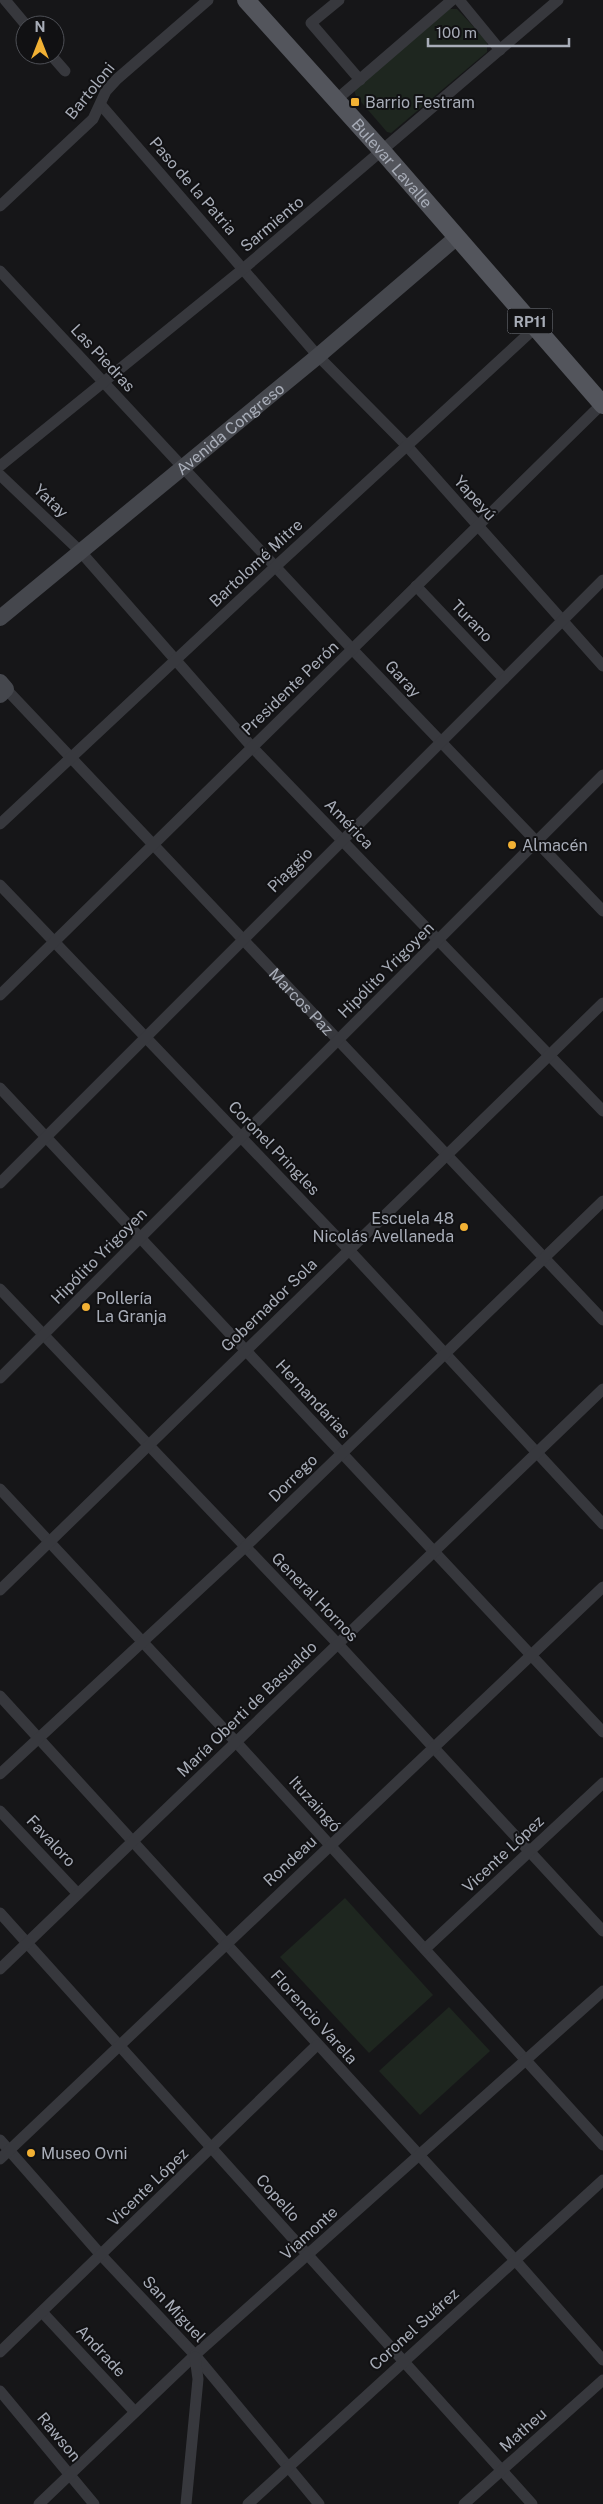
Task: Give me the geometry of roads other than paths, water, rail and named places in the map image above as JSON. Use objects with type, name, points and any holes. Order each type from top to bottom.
[{"type":"main road","name":"Bulevar Lavalle","points":[[246,0],[457,237]]},
{"type":"main road","name":"RP11","points":[[457,237],[603,404]]},
{"type":"street","points":[[5,0],[18,15]]},
{"type":"street","name":"Bartoloni","points":[[0,206],[93,119],[106,92],[118,79],[208,0]]},
{"type":"street","points":[[339,0],[311,23],[360,80]]},
{"type":"street","points":[[336,100],[452,0]]},
{"type":"street","points":[[459,0],[500,50]]},
{"type":"street","name":"Sarmiento","points":[[0,466],[243,269],[383,152],[558,0]]},
{"type":"street","points":[[60,65],[65,71]]},
{"type":"street","name":"Paso de la Patria","points":[[101,105],[318,356]]},
{"type":"street","name":"Avenida Congreso","points":[[0,618],[318,356],[457,237]]},
{"type":"street","name":"Las Piedras","points":[[0,271],[182,468]]},
{"type":"street","name":"Bartolomé Mitre","points":[[0,824],[536,327]]},
{"type":"street","name":"Yapeyú","points":[[318,356],[407,446],[603,666]]},
{"type":"street","name":"Presidente Perón","points":[[0,995],[603,404]]},
{"type":"street","name":"Garay","points":[[182,468],[535,843],[603,912]]},
{"type":"street","name":"Yatay","points":[[0,475],[80,551]]},
{"type":"street","name":"América","points":[[80,551],[252,747],[603,1112]]},
{"type":"street","name":"Piaggio","points":[[0,1184],[603,580]]},
{"type":"street","name":"Turano","points":[[416,586],[504,679]]},
{"type":"street","name":"Marcos Paz","points":[[2,689],[153,844],[603,1320]]},
{"type":"street","name":"Hipólito Yrigoyen","points":[[0,1378],[603,775]]},
{"type":"street","name":"Coronel Pringles","points":[[0,885],[349,1250],[603,1524]]},
{"type":"street","name":"Gobernador Sola","points":[[0,1590],[603,1003]]},
{"type":"street","name":"Hernandarias","points":[[0,1088],[139,1239],[603,1732]]},
{"type":"street","name":"Dorrego","points":[[0,1774],[245,1547],[444,1352],[603,1201]]},
{"type":"street","name":"General Hornos","points":[[0,1289],[338,1644],[603,1931]]},
{"type":"street","name":"María Oberti de Basualdo","points":[[0,1969],[603,1389]]},
{"type":"street","name":"Ituzaingó","points":[[0,1489],[331,1845],[528,2060],[603,2145]]},
{"type":"street","name":"Rondeau","points":[[0,2160],[603,1587]]},
{"type":"street","name":"Florencio Varela","points":[[0,1696],[603,2360]]},
{"type":"street","name":"Vicente López","points":[[425,1949],[603,1783]]},
{"type":"street","name":"Favaloro","points":[[0,1811],[78,1894]]},
{"type":"street","name":"Copello","points":[[0,1913],[532,2504]]},
{"type":"street","name":"Viamonte","points":[[39,2504],[195,2355],[528,2060],[603,1991]]},
{"type":"street","name":"Vicente López","points":[[0,2352],[318,2045]]},
{"type":"street","name":"San Miguel","points":[[0,2140],[101,2255],[195,2355],[319,2504]]},
{"type":"street","name":"Coronel Suárez","points":[[248,2504],[603,2180]]},
{"type":"street","name":"Andrade","points":[[42,2312],[135,2412]]},
{"type":"street","points":[[186,2504],[198,2379],[195,2355]]},
{"type":"street","name":"Matheu","points":[[464,2504],[603,2380]]},
{"type":"street","name":"Rawson","points":[[0,2391],[94,2504]]},
{"type":"place","name":"Barrio Festram","points":[[355,102]]},
{"type":"place","name":"Almacén","points":[[512,845]]},
{"type":"place","name":"Escuela 48 Nicolás Avellaneda","points":[[464,1227]]},
{"type":"place","name":"Pollería La Granja","points":[[86,1307]]},
{"type":"place","name":"Museo Ovni","points":[[31,2153]]}]
